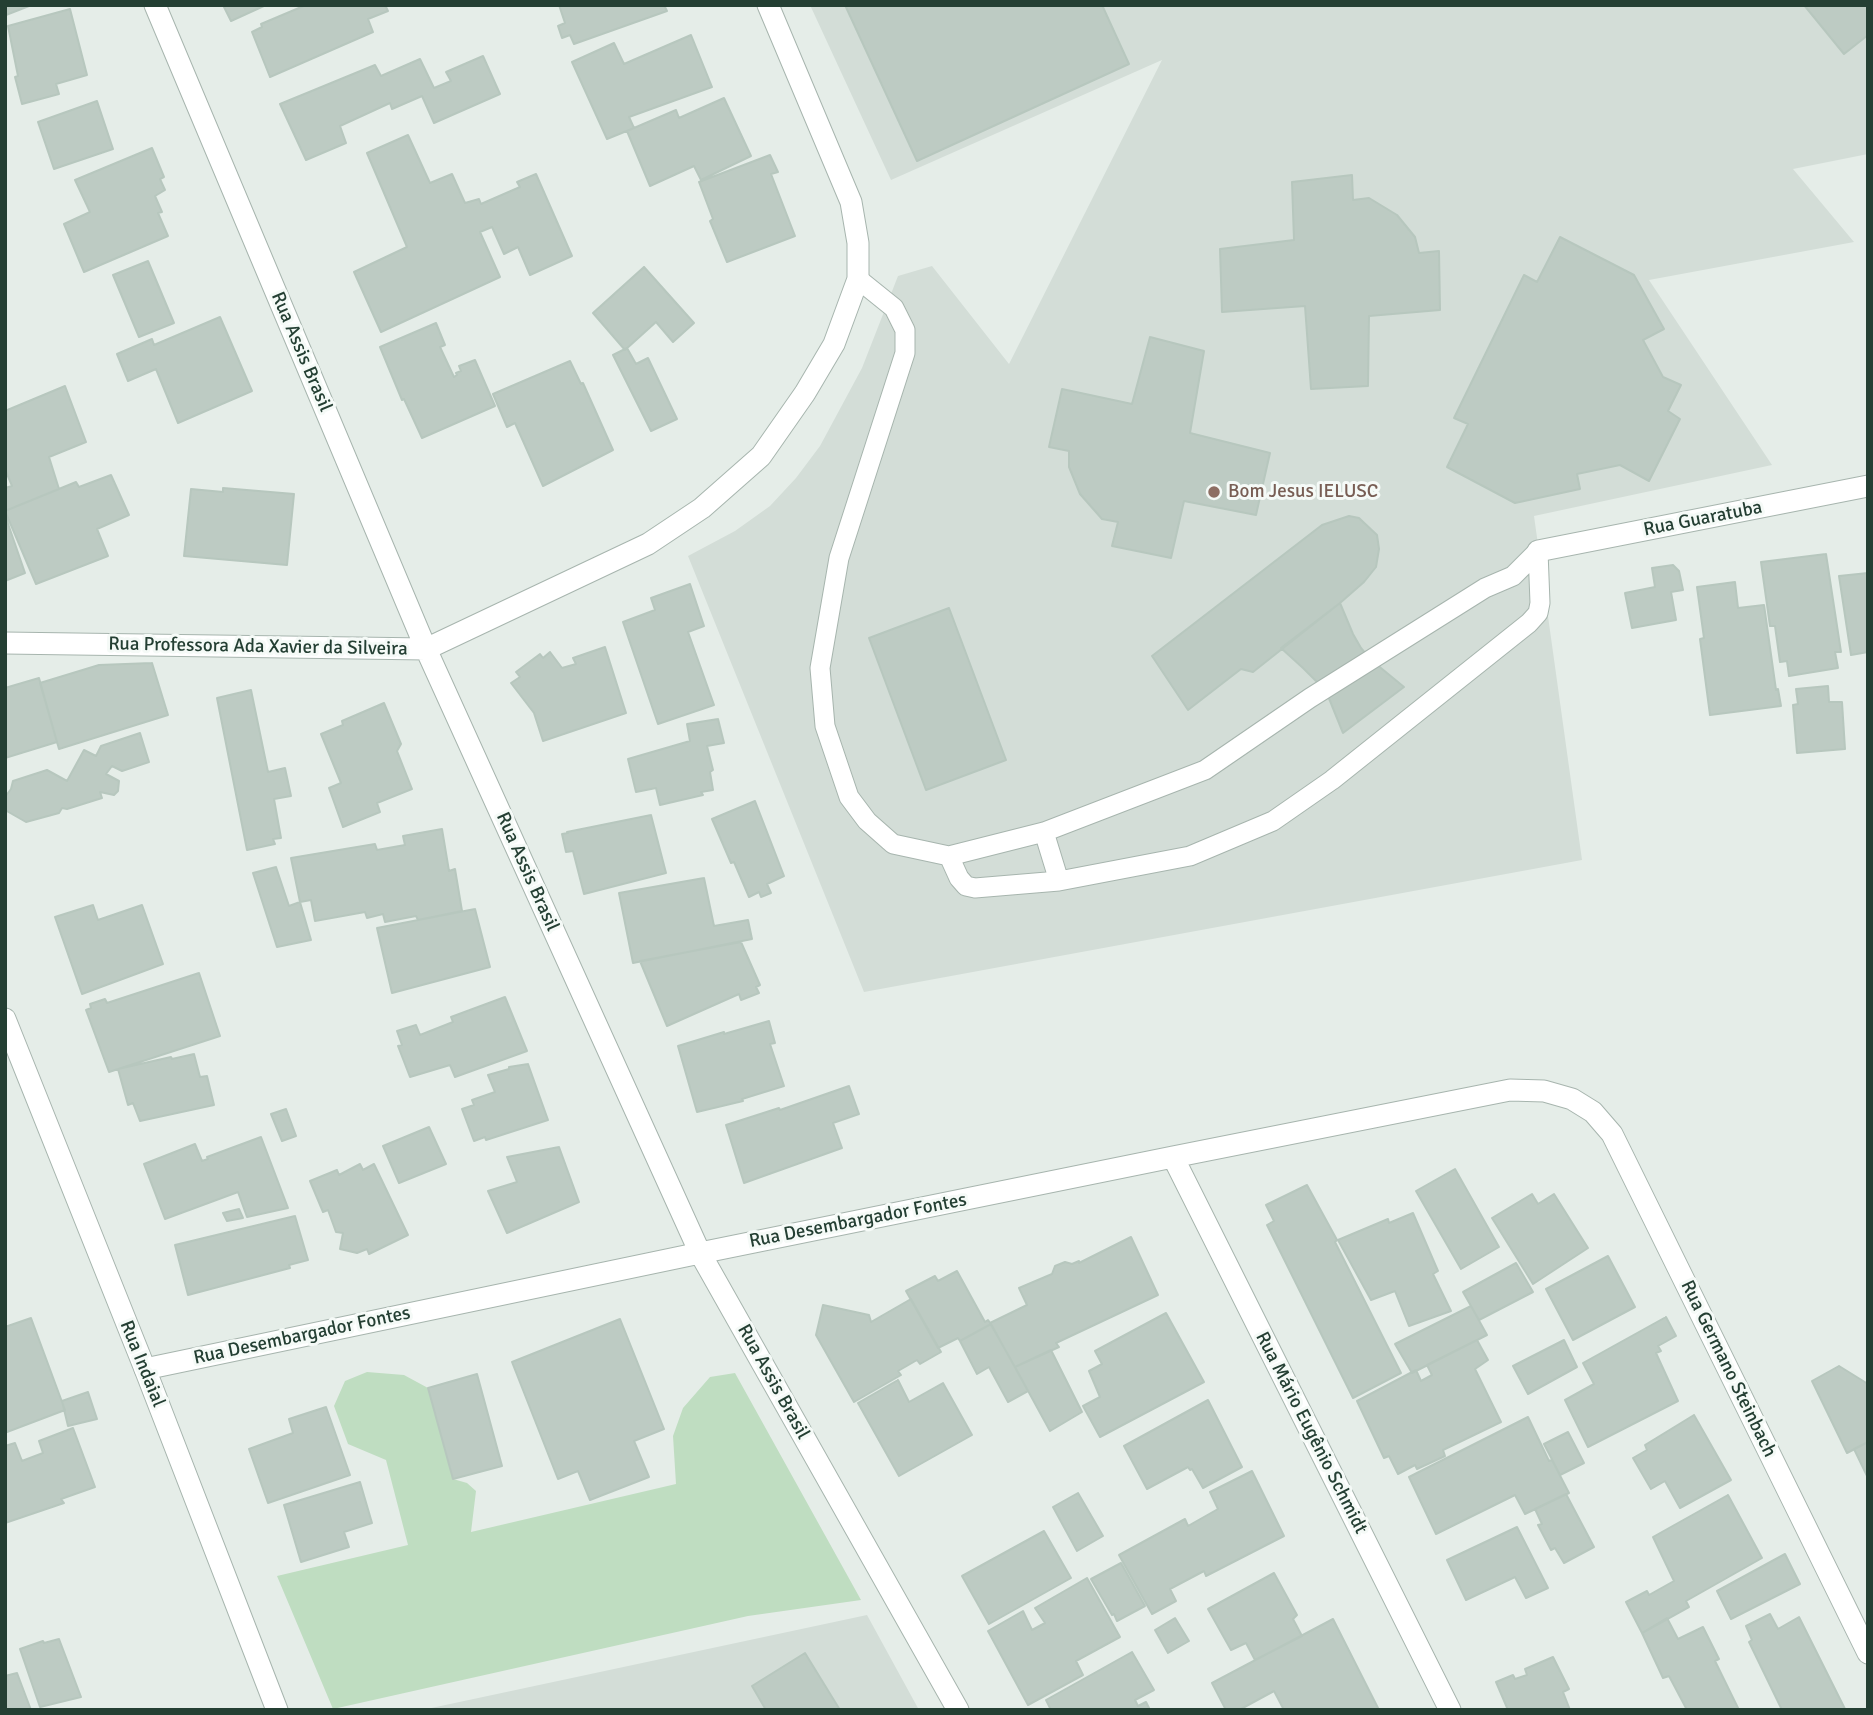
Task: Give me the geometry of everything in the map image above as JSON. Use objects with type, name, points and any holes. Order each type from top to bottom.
[{"type":"street","name":"Rua Assis Brasil","points":[[155,5],[426,649],[700,1253],[958,1710]]},
{"type":"street","name":"Rua Professora Ada Xavier da Silveira","points":[[5,643],[426,649],[648,544],[702,508],[761,456],[805,393],[834,344],[858,279],[858,243],[851,202],[768,5]]},
{"type":"street","name":"Rua Guaratuba","points":[[1538,551],[1868,486]]},
{"type":"street","name":"Rua Indaial","points":[[5,1019],[145,1369],[276,1710]]},
{"type":"street","name":"Rua Desembargador Fontes","points":[[145,1369],[700,1253],[1510,1090],[1544,1091],[1572,1099]]},
{"type":"street","name":"Rua Germano Steinbach","points":[[1572,1099],[1593,1112],[1612,1134],[1868,1653]]},
{"type":"street","name":"Rua Mário Eugênio Schmidt","points":[[1173,1157],[1450,1710]]},
{"type":"lane","points":[[858,279],[894,308],[905,330],[905,353],[839,558],[820,668],[825,726],[849,797],[867,821],[893,844],[949,856],[1044,832],[1205,770],[1310,698],[1438,617],[1485,588],[1513,576],[1538,551]]},
{"type":"lane","points":[[949,856],[959,878],[966,886],[975,888],[1059,881],[1190,856],[1273,821],[1332,780],[1529,624],[1538,613],[1540,603],[1538,551]]},
{"type":"lane","points":[[1044,832],[1059,881]]},
{"type":"shaded area","name":"Bom Jesus IELUSC","points":[[810,5],[1868,5],[1868,154],[1793,169],[1854,242],[1649,280],[1772,465],[1534,516],[1582,860],[864,992],[688,556],[735,531],[770,506],[820,446],[862,368],[898,276],[932,266],[1009,364],[1162,60],[891,180]]},
{"type":"shaded area","points":[[867,1615],[919,1710],[422,1710]]},
{"type":"green space","points":[[367,1372],[404,1375],[428,1388],[453,1479],[467,1483],[476,1491],[471,1532],[676,1484],[673,1436],[683,1408],[710,1377],[735,1373],[861,1600],[748,1616],[333,1709],[277,1576],[408,1545],[386,1460],[348,1444],[334,1406],[345,1381]]},
{"type":"building","points":[[5,5],[29,5],[29,6],[6,15]]},
{"type":"building","points":[[223,5],[266,5],[231,21]]},
{"type":"building","points":[[306,5],[385,5],[388,11],[368,19],[373,32],[270,77],[252,32],[262,27],[261,24]]},
{"type":"building","points":[[559,5],[664,5],[667,11],[574,44],[570,35],[562,38],[558,26],[565,23]]},
{"type":"building","points":[[845,5],[1102,5],[1129,64],[917,161]]},
{"type":"building","points":[[1804,5],[1868,5],[1868,35],[1844,54]]},
{"type":"building","points":[[70,9],[87,75],[56,84],[59,94],[22,104],[15,77],[18,76],[8,26]]},
{"type":"building","points":[[691,35],[712,87],[629,117],[634,128],[607,139],[572,62],[614,43],[624,64]]},
{"type":"building","points":[[483,56],[500,94],[434,123],[422,96],[392,109],[390,103],[340,126],[346,143],[306,160],[280,104],[375,65],[381,76],[420,59],[434,88],[451,81],[446,72]]},
{"type":"building","points":[[724,98],[751,156],[701,180],[694,166],[650,186],[627,131],[676,110],[679,118]]},
{"type":"building","points":[[97,101],[113,149],[54,169],[38,122]]},
{"type":"building","points":[[408,135],[430,183],[452,174],[465,203],[479,199],[481,204],[520,187],[517,182],[536,174],[572,256],[530,275],[518,247],[504,254],[492,227],[480,232],[500,277],[381,332],[354,272],[407,247],[367,153]]},
{"type":"building","points":[[152,148],[164,177],[160,179],[165,190],[155,196],[162,212],[158,213],[168,236],[84,272],[64,224],[90,212],[75,180]]},
{"type":"building","points":[[770,155],[778,172],[771,174],[795,236],[727,262],[710,221],[713,219],[699,182]]},
{"type":"building","points":[[1352,175],[1353,200],[1369,198],[1397,215],[1415,237],[1419,253],[1439,251],[1440,310],[1369,316],[1368,386],[1311,389],[1305,306],[1222,312],[1220,249],[1294,240],[1292,182]]},
{"type":"building","points":[[1560,237],[1634,275],[1664,329],[1643,340],[1663,377],[1681,385],[1668,411],[1680,419],[1649,481],[1620,465],[1577,474],[1580,489],[1515,503],[1447,467],[1468,424],[1454,418],[1524,275],[1537,282]]},
{"type":"building","points":[[148,261],[174,323],[139,337],[113,275]]},
{"type":"building","points":[[644,267],[694,323],[673,342],[656,322],[625,350],[593,313]]},
{"type":"building","points":[[220,317],[252,391],[178,423],[156,369],[128,381],[117,354],[152,339],[154,345]]},
{"type":"building","points":[[436,323],[445,345],[440,347],[454,377],[461,371],[459,366],[475,360],[495,406],[422,438],[404,399],[402,400],[380,347]]},
{"type":"building","points":[[1150,337],[1204,351],[1190,433],[1270,453],[1256,515],[1184,501],[1171,558],[1112,546],[1118,522],[1102,519],[1080,494],[1069,467],[1069,451],[1049,447],[1062,389],[1132,404]]},
{"type":"building","points":[[627,348],[636,364],[648,358],[677,419],[651,431],[613,355]]},
{"type":"building","points":[[570,361],[581,384],[583,383],[613,450],[543,486],[515,423],[507,427],[493,394]]},
{"type":"building","points":[[65,386],[86,442],[49,457],[59,489],[5,511],[5,488],[12,486],[5,469],[5,411]]},
{"type":"building","points":[[111,475],[129,515],[97,529],[108,556],[36,584],[5,511],[76,482],[79,487]]},
{"type":"building","points":[[223,488],[294,494],[287,565],[184,556],[191,489],[223,492]]},
{"type":"building","points":[[5,515],[25,573],[5,581]]},
{"type":"building","points":[[1349,516],[1359,518],[1377,535],[1379,549],[1376,567],[1364,582],[1253,672],[1241,669],[1188,710],[1152,656],[1322,525]]},
{"type":"building","points":[[1826,554],[1841,652],[1835,652],[1838,668],[1789,676],[1787,661],[1780,662],[1775,626],[1770,626],[1761,562]]},
{"type":"building","points":[[1673,565],[1679,571],[1683,590],[1671,592],[1676,620],[1632,628],[1625,593],[1655,587],[1652,568]]},
{"type":"building","points":[[1868,573],[1868,652],[1851,655],[1839,576]]},
{"type":"building","points":[[1735,582],[1738,608],[1764,605],[1776,690],[1778,689],[1781,706],[1710,715],[1700,639],[1704,638],[1697,587]]},
{"type":"building","points":[[690,584],[704,626],[688,632],[714,705],[658,724],[623,622],[655,610],[651,598]]},
{"type":"building","points":[[1340,603],[1361,648],[1370,659],[1404,687],[1343,733],[1326,691],[1281,648]]},
{"type":"building","points":[[949,608],[1006,760],[926,790],[869,638]]},
{"type":"building","points":[[605,647],[626,713],[543,741],[534,713],[511,683],[520,677],[516,672],[540,654],[543,658],[550,652],[562,668],[576,664],[573,658]]},
{"type":"building","points":[[152,663],[168,715],[59,749],[40,683],[99,665]]},
{"type":"building","points":[[39,678],[57,742],[5,758],[5,688]]},
{"type":"building","points":[[1828,686],[1829,702],[1842,702],[1845,749],[1797,753],[1793,705],[1798,704],[1796,689]]},
{"type":"building","points":[[251,690],[268,772],[285,768],[291,796],[274,799],[281,838],[273,839],[275,844],[247,850],[217,698]]},
{"type":"building","points":[[384,703],[401,744],[397,751],[412,789],[377,803],[380,812],[343,827],[329,788],[341,783],[321,734],[343,725],[342,721]]},
{"type":"building","points":[[718,719],[724,743],[707,746],[713,770],[710,772],[713,790],[660,805],[656,788],[636,792],[628,759],[690,741],[687,724]]},
{"type":"building","points":[[140,733],[149,762],[122,771],[112,766],[106,774],[119,781],[118,791],[114,795],[100,792],[102,798],[67,809],[62,808],[59,813],[26,822],[5,810],[5,797],[13,781],[47,770],[67,781],[84,750],[96,756],[101,746]]},
{"type":"building","points":[[755,801],[784,876],[767,884],[771,893],[761,897],[759,892],[749,897],[712,819]]},
{"type":"building","points":[[651,815],[666,873],[584,894],[573,851],[566,852],[562,834]]},
{"type":"building","points":[[442,829],[449,871],[455,869],[462,911],[418,920],[416,916],[385,922],[383,914],[367,918],[365,912],[315,921],[311,900],[300,902],[291,858],[375,844],[377,850],[405,845],[403,836]]},
{"type":"building","points":[[276,867],[289,906],[300,902],[311,940],[277,947],[253,873]]},
{"type":"building","points":[[704,878],[714,926],[748,920],[752,939],[633,963],[619,893]]},
{"type":"building","points":[[93,905],[98,920],[142,905],[163,964],[82,994],[55,917]]},
{"type":"building","points":[[475,909],[490,967],[392,993],[377,928]]},
{"type":"building","points":[[741,942],[760,985],[756,987],[759,993],[741,1000],[739,994],[667,1026],[640,961]]},
{"type":"building","points":[[199,973],[220,1036],[109,1072],[86,1010],[91,1008],[90,1004],[105,999],[107,1003]]},
{"type":"building","points":[[505,997],[527,1051],[455,1077],[450,1065],[410,1077],[398,1046],[402,1045],[397,1031],[416,1025],[420,1035],[453,1022],[451,1017]]},
{"type":"building","points":[[769,1021],[775,1043],[770,1044],[784,1086],[742,1099],[743,1101],[697,1112],[678,1046]]},
{"type":"building","points":[[194,1054],[200,1077],[207,1076],[214,1105],[140,1121],[133,1103],[128,1105],[118,1069]]},
{"type":"building","points":[[528,1064],[548,1120],[486,1140],[485,1137],[474,1141],[462,1109],[474,1105],[472,1100],[495,1092],[488,1075],[509,1067]]},
{"type":"building","points":[[849,1086],[859,1114],[833,1123],[842,1148],[744,1183],[726,1125]]},
{"type":"building","points":[[286,1109],[296,1136],[282,1141],[271,1114]]},
{"type":"building","points":[[429,1127],[446,1164],[399,1183],[383,1146]]},
{"type":"building","points":[[261,1137],[288,1208],[247,1217],[238,1192],[165,1219],[144,1164],[195,1144],[202,1161]]},
{"type":"building","points":[[559,1147],[579,1202],[507,1233],[488,1191],[517,1182],[507,1157]]},
{"type":"building","points":[[360,1164],[363,1170],[374,1164],[408,1235],[369,1254],[367,1249],[357,1253],[340,1249],[343,1233],[336,1232],[328,1210],[323,1212],[310,1181],[337,1170],[339,1175]]},
{"type":"building","points":[[1455,1169],[1499,1247],[1461,1269],[1416,1191]]},
{"type":"building","points":[[1307,1185],[1337,1240],[1335,1242],[1401,1373],[1353,1398],[1267,1225],[1274,1221],[1266,1205]]},
{"type":"building","points":[[1532,1194],[1538,1204],[1554,1194],[1588,1248],[1533,1284],[1492,1218]]},
{"type":"building","points":[[239,1209],[243,1218],[227,1221],[223,1213]]},
{"type":"building","points":[[1413,1213],[1438,1271],[1433,1274],[1451,1311],[1409,1326],[1395,1291],[1371,1300],[1338,1240],[1388,1219],[1389,1223]]},
{"type":"building","points":[[295,1216],[308,1260],[289,1265],[290,1268],[188,1295],[175,1245]]},
{"type":"building","points":[[1131,1237],[1158,1295],[1056,1343],[1059,1347],[1015,1367],[990,1323],[1027,1305],[1019,1288],[1052,1274],[1055,1266],[1065,1262],[1079,1263]]},
{"type":"building","points":[[1608,1256],[1635,1307],[1573,1340],[1546,1289]]},
{"type":"building","points":[[1516,1263],[1533,1292],[1479,1320],[1463,1292]]},
{"type":"building","points":[[957,1271],[985,1322],[988,1320],[991,1324],[960,1341],[958,1338],[938,1348],[906,1291],[935,1276],[938,1281]]},
{"type":"building","points":[[911,1299],[941,1352],[920,1364],[917,1360],[898,1371],[901,1375],[854,1402],[816,1335],[823,1305],[869,1315],[871,1322]]},
{"type":"building","points":[[1471,1306],[1487,1335],[1412,1373],[1395,1344]]},
{"type":"building","points":[[1166,1313],[1204,1382],[1100,1437],[1083,1406],[1100,1397],[1089,1371],[1102,1364],[1095,1351]]},
{"type":"building","points":[[1666,1317],[1676,1336],[1658,1346],[1661,1351],[1656,1353],[1678,1401],[1588,1447],[1565,1400],[1594,1384],[1583,1363]]},
{"type":"building","points":[[31,1318],[65,1410],[7,1432],[5,1327]]},
{"type":"building","points":[[620,1319],[664,1429],[634,1441],[649,1477],[590,1500],[578,1471],[558,1479],[512,1362]]},
{"type":"building","points":[[991,1324],[1028,1391],[1008,1402],[989,1367],[977,1374],[960,1341]]},
{"type":"building","points":[[1477,1340],[1488,1360],[1475,1369],[1501,1422],[1443,1450],[1445,1456],[1417,1469],[1415,1465],[1398,1474],[1389,1456],[1384,1458],[1357,1401],[1416,1370],[1421,1381],[1432,1375],[1427,1365]]},
{"type":"building","points":[[1564,1340],[1577,1367],[1528,1394],[1513,1366]]},
{"type":"building","points":[[1051,1350],[1082,1412],[1050,1431],[1015,1367]]},
{"type":"building","points":[[1839,1366],[1868,1384],[1868,1442],[1847,1453],[1812,1381]]},
{"type":"building","points":[[477,1374],[502,1466],[453,1479],[428,1388]]},
{"type":"building","points":[[898,1380],[909,1402],[943,1383],[972,1435],[899,1476],[858,1403]]},
{"type":"building","points":[[88,1392],[97,1419],[68,1426],[62,1401]]},
{"type":"building","points":[[1208,1400],[1242,1467],[1203,1488],[1188,1467],[1147,1489],[1124,1446]]},
{"type":"building","points":[[326,1407],[350,1475],[268,1503],[249,1449],[293,1433],[289,1419]]},
{"type":"building","points":[[1694,1415],[1731,1480],[1680,1508],[1665,1481],[1651,1489],[1633,1458],[1647,1450],[1645,1445]]},
{"type":"building","points":[[1528,1417],[1549,1461],[1552,1460],[1569,1493],[1525,1514],[1515,1495],[1436,1534],[1409,1477]]},
{"type":"building","points":[[73,1428],[95,1487],[61,1499],[64,1503],[5,1523],[5,1446],[15,1443],[22,1461],[43,1453],[39,1441]]},
{"type":"building","points":[[1568,1432],[1584,1463],[1560,1475],[1544,1444]]},
{"type":"building","points":[[1868,1442],[1868,1478],[1854,1449]]},
{"type":"building","points":[[1252,1471],[1284,1536],[1206,1576],[1204,1571],[1170,1589],[1176,1601],[1152,1614],[1119,1555],[1185,1519],[1188,1526],[1218,1509],[1210,1492]]},
{"type":"building","points":[[360,1482],[372,1523],[344,1532],[349,1547],[301,1562],[284,1505]]},
{"type":"building","points":[[1078,1493],[1103,1536],[1077,1551],[1053,1507]]},
{"type":"building","points":[[1566,1494],[1594,1547],[1564,1563],[1555,1548],[1551,1550],[1538,1525],[1542,1524],[1535,1509]]},
{"type":"building","points":[[1728,1495],[1762,1558],[1686,1601],[1689,1607],[1642,1633],[1626,1602],[1647,1591],[1649,1595],[1674,1581],[1653,1537]]},
{"type":"building","points":[[1517,1527],[1548,1588],[1526,1598],[1515,1577],[1466,1600],[1447,1560]]},
{"type":"building","points":[[1044,1531],[1071,1578],[989,1624],[962,1576]]},
{"type":"building","points":[[1785,1554],[1800,1584],[1731,1619],[1717,1591]]},
{"type":"building","points":[[1121,1563],[1145,1606],[1117,1621],[1091,1579]]},
{"type":"building","points":[[1274,1573],[1297,1615],[1293,1619],[1302,1636],[1255,1660],[1246,1643],[1231,1650],[1208,1609]]},
{"type":"building","points":[[1087,1578],[1120,1637],[1076,1661],[1083,1675],[1028,1705],[988,1631],[1023,1611],[1032,1630],[1045,1623],[1035,1608]]},
{"type":"building","points":[[1770,1614],[1778,1629],[1799,1617],[1845,1709],[1782,1710],[1749,1642],[1752,1640],[1746,1626]]},
{"type":"building","points":[[1175,1618],[1189,1641],[1168,1653],[1155,1630]]},
{"type":"building","points":[[1667,1618],[1678,1639],[1703,1627],[1719,1659],[1715,1661],[1739,1710],[1687,1710],[1669,1676],[1663,1678],[1642,1633]]},
{"type":"building","points":[[1333,1619],[1379,1710],[1284,1710],[1274,1691],[1239,1710],[1226,1710],[1212,1683]]},
{"type":"building","points":[[59,1639],[81,1697],[40,1707],[20,1649]]},
{"type":"building","points":[[1132,1652],[1154,1690],[1135,1700],[1138,1706],[1146,1702],[1150,1710],[1051,1710],[1046,1700]]},
{"type":"building","points":[[805,1653],[840,1710],[766,1710],[752,1686]]},
{"type":"building","points":[[1553,1657],[1569,1689],[1563,1692],[1570,1710],[1508,1710],[1496,1682],[1513,1675],[1515,1679],[1527,1675],[1525,1669]]},
{"type":"building","points":[[17,1673],[31,1710],[5,1710],[5,1676]]},
{"type":"place","name":"Bom Jesus IELUSC","points":[[1214,492]]}]
